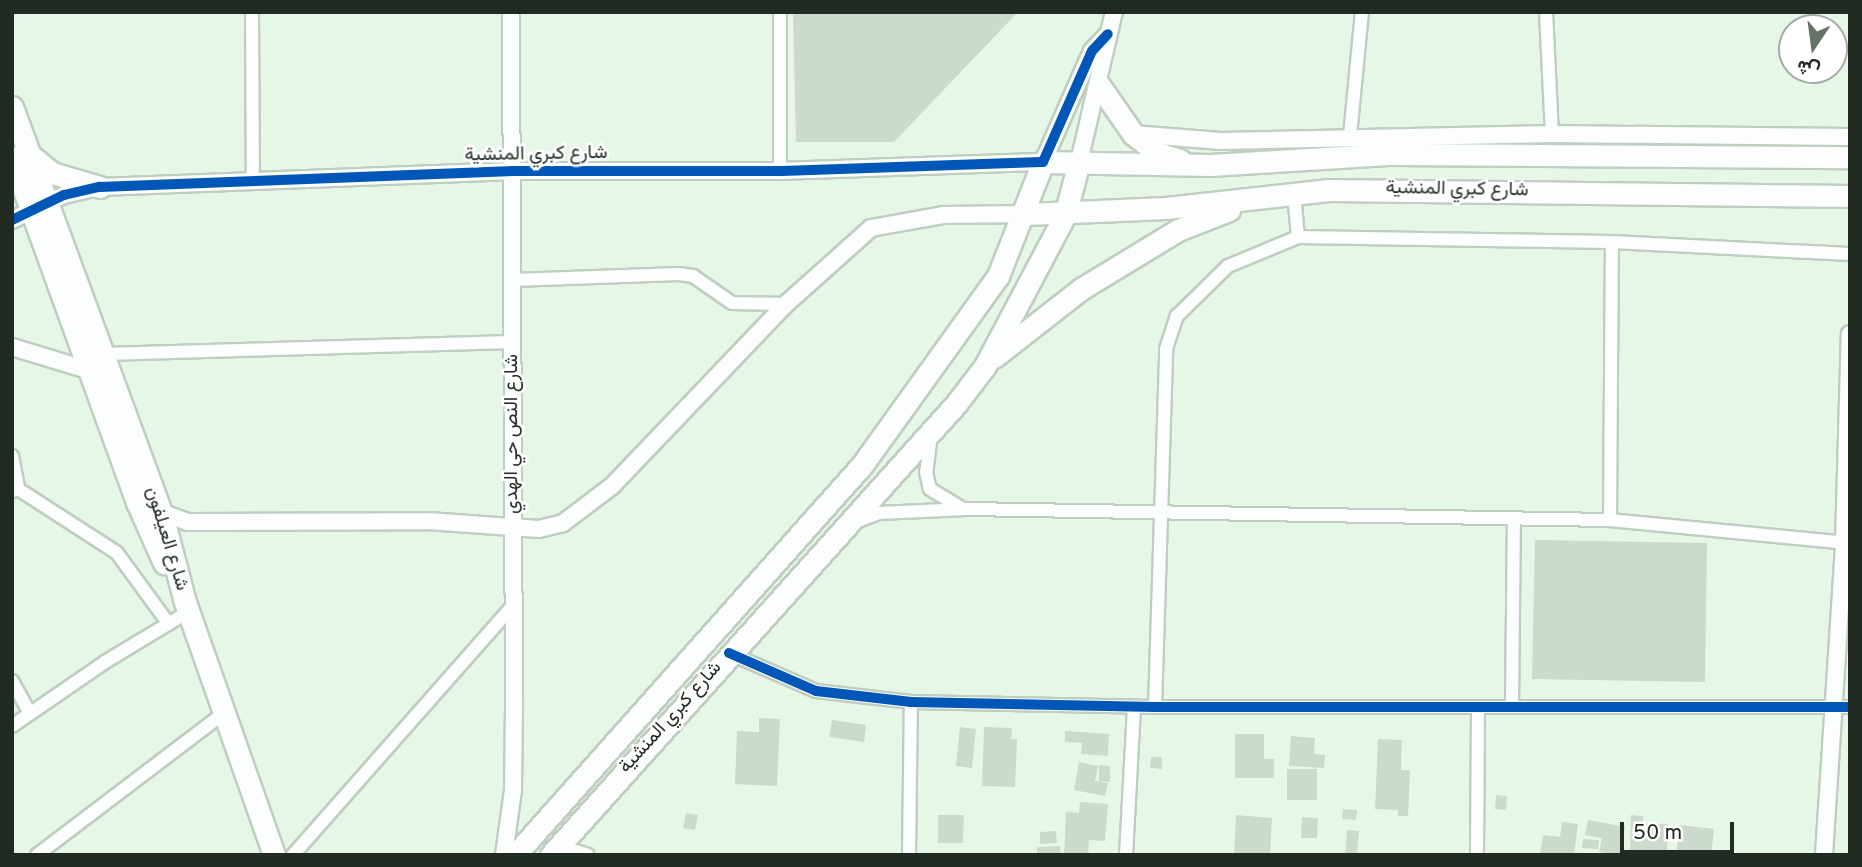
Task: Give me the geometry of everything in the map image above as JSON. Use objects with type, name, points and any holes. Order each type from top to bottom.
[{"type":"main road","points":[[1100,85],[1133,134],[1157,153],[1210,165]]},
{"type":"main road","name":"شارع العيلفون","points":[[12,107],[21,156],[97,363],[137,502],[187,607]]},
{"type":"main road","name":"شارع كبري المنشية","points":[[514,855],[862,465],[986,295],[1026,214],[1043,162],[1210,165],[1392,154],[1850,157]]},
{"type":"main road","points":[[21,156],[52,173],[100,187]]},
{"type":"main road","name":"شارع كبري المنشية","points":[[555,850],[729,653],[931,434],[985,366],[1065,215],[1079,162]]},
{"type":"main road","name":"شارع كبري المنشية","points":[[1026,214],[1065,215],[1294,192],[1384,189],[1850,196]]},
{"type":"main road","points":[[985,366],[1081,289],[1148,248],[1212,215],[1272,196]]},
{"type":"main road","name":"شارع العيلفون","points":[[97,363],[162,514],[187,607]]},
{"type":"main road","points":[[187,607],[272,850],[287,855]]},
{"type":"street","points":[[252,12],[253,182]]},
{"type":"street","name":"شارع النص حي الهدي","points":[[505,855],[513,790],[514,171],[511,12]]},
{"type":"street","points":[[780,12],[780,172]]},
{"type":"street","points":[[1079,162],[1100,85],[1114,12]]},
{"type":"street","points":[[1350,136],[1362,12]]},
{"type":"street","points":[[1546,12],[1552,134]]},
{"type":"street","points":[[1043,162],[1092,51],[1108,34]]},
{"type":"street","points":[[1133,134],[1221,141],[1350,136],[1552,134],[1850,138]]},
{"type":"street","name":"شارع كبري المنشية","points":[[12,220],[41,205],[100,187],[514,171],[780,172],[1043,162]]},
{"type":"street","points":[[1294,192],[1298,237]]},
{"type":"street","points":[[137,502],[188,522],[428,521],[539,529],[583,512],[786,304],[871,228],[943,215],[1026,214]]},
{"type":"street","points":[[1155,707],[1166,349],[1177,316],[1228,266],[1298,237],[1612,242],[1850,254]]},
{"type":"street","points":[[1610,520],[1612,242]]},
{"type":"street","points":[[513,280],[679,274],[693,276],[732,303],[786,304]]},
{"type":"street","points":[[1824,855],[1842,707],[1850,334]]},
{"type":"street","points":[[12,347],[97,363],[513,342]]},
{"type":"street","points":[[931,434],[926,472],[930,489],[948,503],[966,509]]},
{"type":"street","points":[[12,456],[14,488],[117,553],[168,623]]},
{"type":"street","points":[[847,525],[879,513],[966,509],[1610,520],[1847,543]]},
{"type":"street","points":[[1512,705],[1514,519]]},
{"type":"street","points":[[12,726],[168,623],[187,607]]},
{"type":"street","points":[[293,855],[512,607]]},
{"type":"street","points":[[729,653],[816,691],[911,702],[1134,707],[1842,707]]},
{"type":"street","points":[[12,681],[30,713]]},
{"type":"street","points":[[909,855],[911,702]]},
{"type":"street","points":[[1126,855],[1134,707]]},
{"type":"street","points":[[1477,855],[1478,707]]},
{"type":"street","points":[[37,855],[223,714]]},
{"type":"street","points":[[555,850],[587,855]]},
{"type":"building","points":[[793,12],[1018,12],[894,142],[796,142]]},
{"type":"building","points":[[1535,540],[1707,543],[1705,682],[1532,679]]},
{"type":"building","points":[[759,718],[780,719],[777,786],[735,784],[737,731],[759,732]]},
{"type":"building","points":[[832,720],[866,725],[864,742],[829,737]]},
{"type":"building","points":[[960,727],[976,729],[972,768],[956,766]]},
{"type":"building","points":[[984,727],[1012,728],[1011,739],[1017,739],[1015,787],[982,786]]},
{"type":"building","points":[[1065,731],[1109,734],[1108,756],[1081,754],[1082,743],[1065,742]]},
{"type":"building","points":[[1235,734],[1264,734],[1264,759],[1274,759],[1274,778],[1235,778]]},
{"type":"building","points":[[1291,736],[1315,738],[1314,754],[1325,755],[1324,768],[1289,766]]},
{"type":"building","points":[[1378,739],[1402,740],[1401,770],[1410,770],[1408,816],[1398,816],[1398,810],[1375,809]]},
{"type":"building","points":[[1151,757],[1162,757],[1162,769],[1150,768]]},
{"type":"building","points":[[1079,762],[1098,766],[1095,781],[1108,783],[1105,796],[1074,790]]},
{"type":"building","points":[[1099,765],[1110,766],[1110,782],[1099,781]]},
{"type":"building","points":[[1287,769],[1317,769],[1317,800],[1287,800]]},
{"type":"building","points":[[1496,795],[1507,796],[1506,810],[1495,809]]},
{"type":"building","points":[[1080,802],[1108,804],[1105,841],[1089,840],[1088,855],[1064,855],[1066,812],[1079,813]]},
{"type":"building","points":[[1343,809],[1357,810],[1356,820],[1342,819]]},
{"type":"building","points":[[686,813],[698,815],[695,830],[683,828]]},
{"type":"building","points":[[938,815],[964,815],[963,843],[938,843]]},
{"type":"building","points":[[1236,815],[1272,818],[1270,855],[1234,855]]},
{"type":"building","points":[[1631,815],[1643,816],[1643,824],[1668,824],[1667,855],[1630,855]]},
{"type":"building","points":[[1302,817],[1318,818],[1317,838],[1301,838]]},
{"type":"building","points":[[1588,820],[1625,827],[1620,855],[1599,852],[1602,838],[1585,835]]},
{"type":"building","points":[[1562,822],[1578,824],[1574,855],[1540,855],[1543,835],[1560,837]]},
{"type":"building","points":[[1680,825],[1714,829],[1711,855],[1676,855]]},
{"type":"building","points":[[1347,830],[1359,831],[1357,855],[1345,855]]},
{"type":"building","points":[[1056,831],[1057,843],[1040,844],[1040,832]]},
{"type":"building","points":[[1583,839],[1599,840],[1598,849],[1582,848]]},
{"type":"building","points":[[1060,846],[1061,855],[1037,855],[1037,847]]},
{"type":"cycle path","points":[[12,220],[64,195],[100,187],[514,171],[780,171],[1043,162],[1092,51],[1108,34]]},
{"type":"cycle path","points":[[729,653],[816,691],[911,702],[1155,707],[1850,707]]}]
